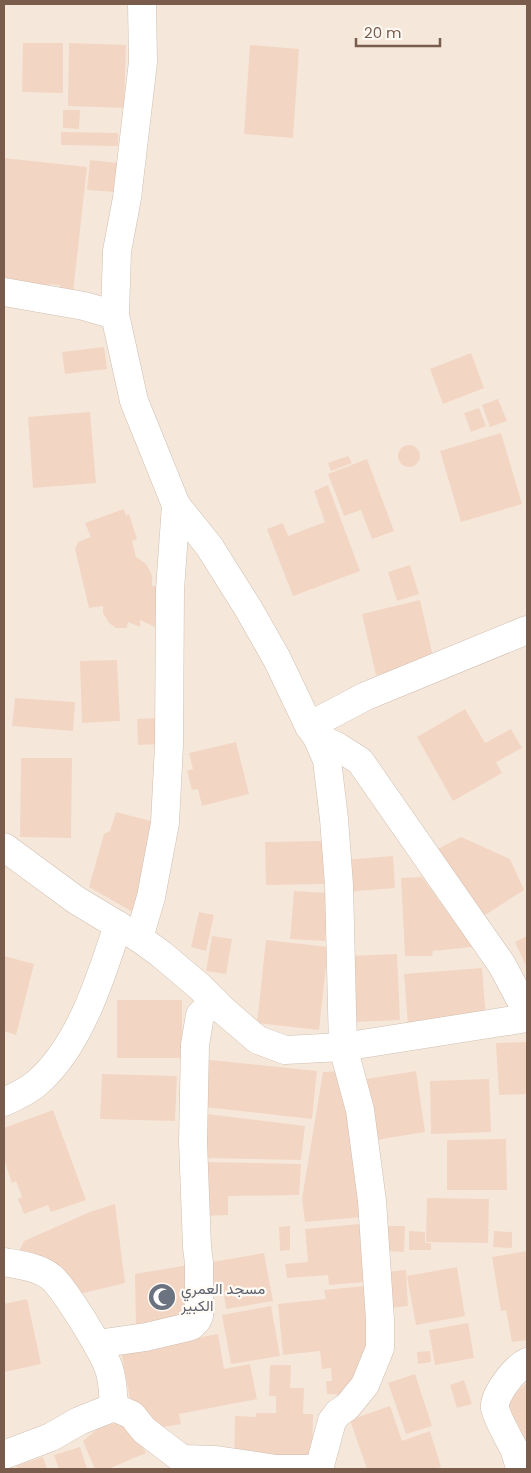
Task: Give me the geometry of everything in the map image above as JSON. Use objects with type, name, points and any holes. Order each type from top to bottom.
[{"type":"street","points":[[142,4],[143,62],[127,198],[117,251],[115,314],[134,400],[176,506],[209,546],[248,608],[277,659],[327,760],[338,866],[343,1047],[360,1110],[372,1201],[380,1320],[380,1348],[365,1385],[347,1407],[338,1413],[332,1421],[318,1469]]},
{"type":"street","points":[[4,292],[84,306],[115,314]]},
{"type":"street","points":[[4,1102],[37,1084],[56,1063],[90,1003],[101,976],[151,897],[165,823],[169,745],[170,590],[176,506]]},
{"type":"street","points":[[313,732],[366,696],[527,630]]},
{"type":"street","points":[[313,732],[360,761],[502,965],[527,1012]]},
{"type":"street","points":[[4,848],[76,900],[128,932],[200,987],[214,1002],[258,1040],[285,1050],[343,1047],[527,1018]]},
{"type":"street","points":[[97,1344],[146,1337],[184,1328],[191,1326],[199,1316],[199,1263],[194,1142],[194,1062],[200,1015],[214,1002]]},
{"type":"street","points":[[4,1262],[34,1268],[52,1278],[97,1344],[110,1370],[114,1407]]},
{"type":"street","points":[[521,1469],[516,1453],[495,1408],[506,1383],[527,1362]]},
{"type":"street","points":[[4,1455],[114,1407],[132,1415],[176,1464],[216,1460],[276,1469],[313,1469]]},
{"type":"shaded area","points":[[4,4],[527,4],[527,1469],[4,1469]]},
{"type":"building","points":[[23,43],[63,43],[63,93],[22,92]]},
{"type":"building","points":[[69,43],[126,45],[124,108],[68,106]]},
{"type":"building","points":[[250,45],[299,49],[293,138],[244,134]]},
{"type":"building","points":[[63,110],[80,110],[79,129],[63,128]]},
{"type":"building","points":[[61,132],[118,133],[118,146],[61,145]]},
{"type":"building","points":[[4,158],[87,167],[73,293],[59,291],[60,285],[49,284],[49,290],[15,286],[15,280],[4,279]]},
{"type":"building","points":[[90,160],[117,163],[115,192],[87,190]]},
{"type":"building","points":[[104,347],[107,369],[65,374],[62,352]]},
{"type":"building","points":[[471,353],[484,388],[443,404],[430,369]]},
{"type":"building","points":[[498,399],[507,421],[490,427],[482,405]]},
{"type":"building","points":[[479,408],[486,426],[471,432],[464,413]]},
{"type":"building","points":[[90,412],[96,483],[33,488],[28,417]]},
{"type":"building","points":[[501,433],[522,504],[461,522],[440,451]]},
{"type":"building","points":[[409,445],[417,448],[420,456],[417,464],[409,467],[401,464],[398,456],[401,448]]},
{"type":"building","points":[[348,456],[352,463],[331,471],[328,463]]},
{"type":"building","points":[[367,459],[394,531],[372,539],[361,510],[344,516],[328,474]]},
{"type":"building","points":[[328,485],[360,571],[293,596],[267,529],[283,523],[288,536],[325,522],[314,491]]},
{"type":"building","points":[[124,509],[126,516],[129,514],[137,539],[132,541],[136,557],[146,564],[152,575],[152,586],[160,586],[155,627],[140,620],[140,627],[128,622],[127,628],[116,628],[109,623],[103,613],[103,606],[89,608],[75,549],[78,542],[91,537],[85,523]]},
{"type":"building","points":[[410,565],[419,594],[397,601],[388,572]]},
{"type":"building","points":[[420,600],[434,661],[376,675],[362,614]]},
{"type":"building","points":[[117,660],[120,721],[82,723],[80,661]]},
{"type":"building","points":[[15,698],[75,702],[73,731],[12,726]]},
{"type":"building","points":[[465,709],[485,743],[511,729],[522,748],[496,762],[502,773],[453,801],[417,737]]},
{"type":"building","points":[[158,718],[159,744],[138,745],[137,719]]},
{"type":"building","points":[[236,742],[249,794],[202,806],[198,789],[192,790],[187,771],[193,769],[189,753]]},
{"type":"building","points":[[21,758],[72,758],[71,838],[20,837]]},
{"type":"building","points":[[116,812],[158,823],[136,914],[89,887],[104,834],[110,831]]},
{"type":"building","points":[[461,837],[510,859],[524,890],[479,919],[432,852]]},
{"type":"building","points":[[323,841],[324,884],[266,885],[265,842]]},
{"type":"building","points":[[393,856],[395,888],[345,892],[343,860]]},
{"type":"building","points":[[422,877],[473,947],[433,951],[432,956],[405,956],[401,878]]},
{"type":"building","points":[[294,891],[328,893],[325,941],[290,939]]},
{"type":"building","points":[[199,912],[214,915],[206,951],[191,947]]},
{"type":"building","points":[[212,936],[232,939],[226,974],[206,971]]},
{"type":"building","points":[[527,936],[527,968],[515,942]]},
{"type":"building","points":[[266,940],[328,947],[319,1030],[257,1023]]},
{"type":"building","points":[[397,954],[400,1020],[353,1022],[350,956]]},
{"type":"building","points":[[4,956],[34,964],[16,1035],[4,1031]]},
{"type":"building","points":[[482,968],[486,1018],[408,1025],[404,974]]},
{"type":"building","points":[[117,1000],[182,1000],[182,1058],[117,1058]]},
{"type":"building","points":[[527,1042],[527,1094],[499,1095],[496,1043]]},
{"type":"building","points":[[201,1059],[317,1071],[312,1119],[196,1106]]},
{"type":"building","points":[[338,1071],[357,1156],[363,1217],[305,1222],[302,1199],[323,1072]]},
{"type":"building","points":[[416,1071],[425,1132],[370,1141],[360,1080]]},
{"type":"building","points":[[102,1074],[177,1076],[175,1121],[100,1119]]},
{"type":"building","points":[[489,1079],[491,1132],[431,1134],[430,1081]]},
{"type":"building","points":[[53,1110],[86,1200],[51,1212],[48,1205],[24,1214],[18,1199],[22,1197],[16,1181],[12,1183],[4,1159],[4,1128]]},
{"type":"building","points":[[199,1113],[305,1126],[301,1160],[200,1158]]},
{"type":"building","points":[[506,1139],[507,1190],[447,1190],[447,1140]]},
{"type":"building","points":[[201,1162],[301,1164],[299,1195],[228,1196],[228,1215],[201,1216]]},
{"type":"building","points":[[427,1198],[489,1199],[488,1243],[426,1242]]},
{"type":"building","points":[[115,1204],[125,1283],[75,1295],[16,1257],[24,1241],[90,1212]]},
{"type":"building","points":[[360,1224],[365,1282],[329,1285],[328,1275],[287,1278],[285,1264],[308,1262],[305,1229]]},
{"type":"building","points":[[290,1226],[290,1250],[280,1251],[279,1227]]},
{"type":"building","points":[[387,1226],[405,1226],[404,1252],[386,1251]]},
{"type":"building","points":[[409,1231],[425,1232],[425,1243],[431,1243],[431,1250],[409,1250]]},
{"type":"building","points":[[494,1231],[512,1232],[512,1248],[493,1247]]},
{"type":"building","points":[[527,1251],[527,1340],[512,1342],[506,1310],[501,1311],[492,1257]]},
{"type":"building","points":[[264,1253],[273,1301],[226,1309],[223,1288],[211,1290],[206,1263]]},
{"type":"building","name":"مسجد العمري الكبير","points":[[189,1265],[188,1319],[136,1329],[135,1274]]},
{"type":"building","points":[[457,1267],[465,1316],[416,1325],[407,1276]]},
{"type":"building","points":[[406,1270],[408,1306],[388,1308],[385,1272]]},
{"type":"building","points":[[365,1286],[372,1344],[350,1395],[327,1394],[326,1381],[332,1381],[331,1368],[322,1369],[320,1351],[283,1355],[278,1304],[326,1299],[324,1290]]},
{"type":"building","points":[[27,1299],[41,1364],[4,1372],[4,1304]]},
{"type":"building","points":[[271,1306],[280,1356],[231,1364],[222,1315]]},
{"type":"building","points":[[468,1323],[474,1358],[435,1365],[429,1330]]},
{"type":"building","points":[[218,1334],[224,1369],[250,1364],[257,1399],[179,1414],[181,1424],[146,1430],[133,1414],[121,1352]]},
{"type":"building","points":[[430,1351],[431,1362],[418,1364],[417,1352]]},
{"type":"building","points":[[270,1365],[291,1365],[290,1388],[304,1388],[303,1414],[313,1414],[312,1464],[234,1458],[235,1416],[256,1417],[256,1413],[276,1413],[276,1396],[269,1396]]},
{"type":"building","points":[[415,1374],[432,1426],[406,1434],[388,1383]]},
{"type":"building","points":[[464,1380],[472,1404],[457,1408],[450,1385]]},
{"type":"building","points":[[527,1382],[527,1441],[518,1445],[505,1404]]},
{"type":"building","points":[[390,1406],[402,1441],[430,1431],[441,1467],[434,1469],[367,1469],[350,1420]]},
{"type":"building","points":[[127,1421],[146,1453],[108,1469],[95,1469],[83,1441],[101,1426]]},
{"type":"building","points":[[80,1447],[87,1469],[59,1469],[54,1455]]},
{"type":"building","points":[[43,1457],[47,1469],[18,1469],[16,1466]]},
{"type":"place","name":"مسجد العمري الكبير","points":[[162,1297]]}]
